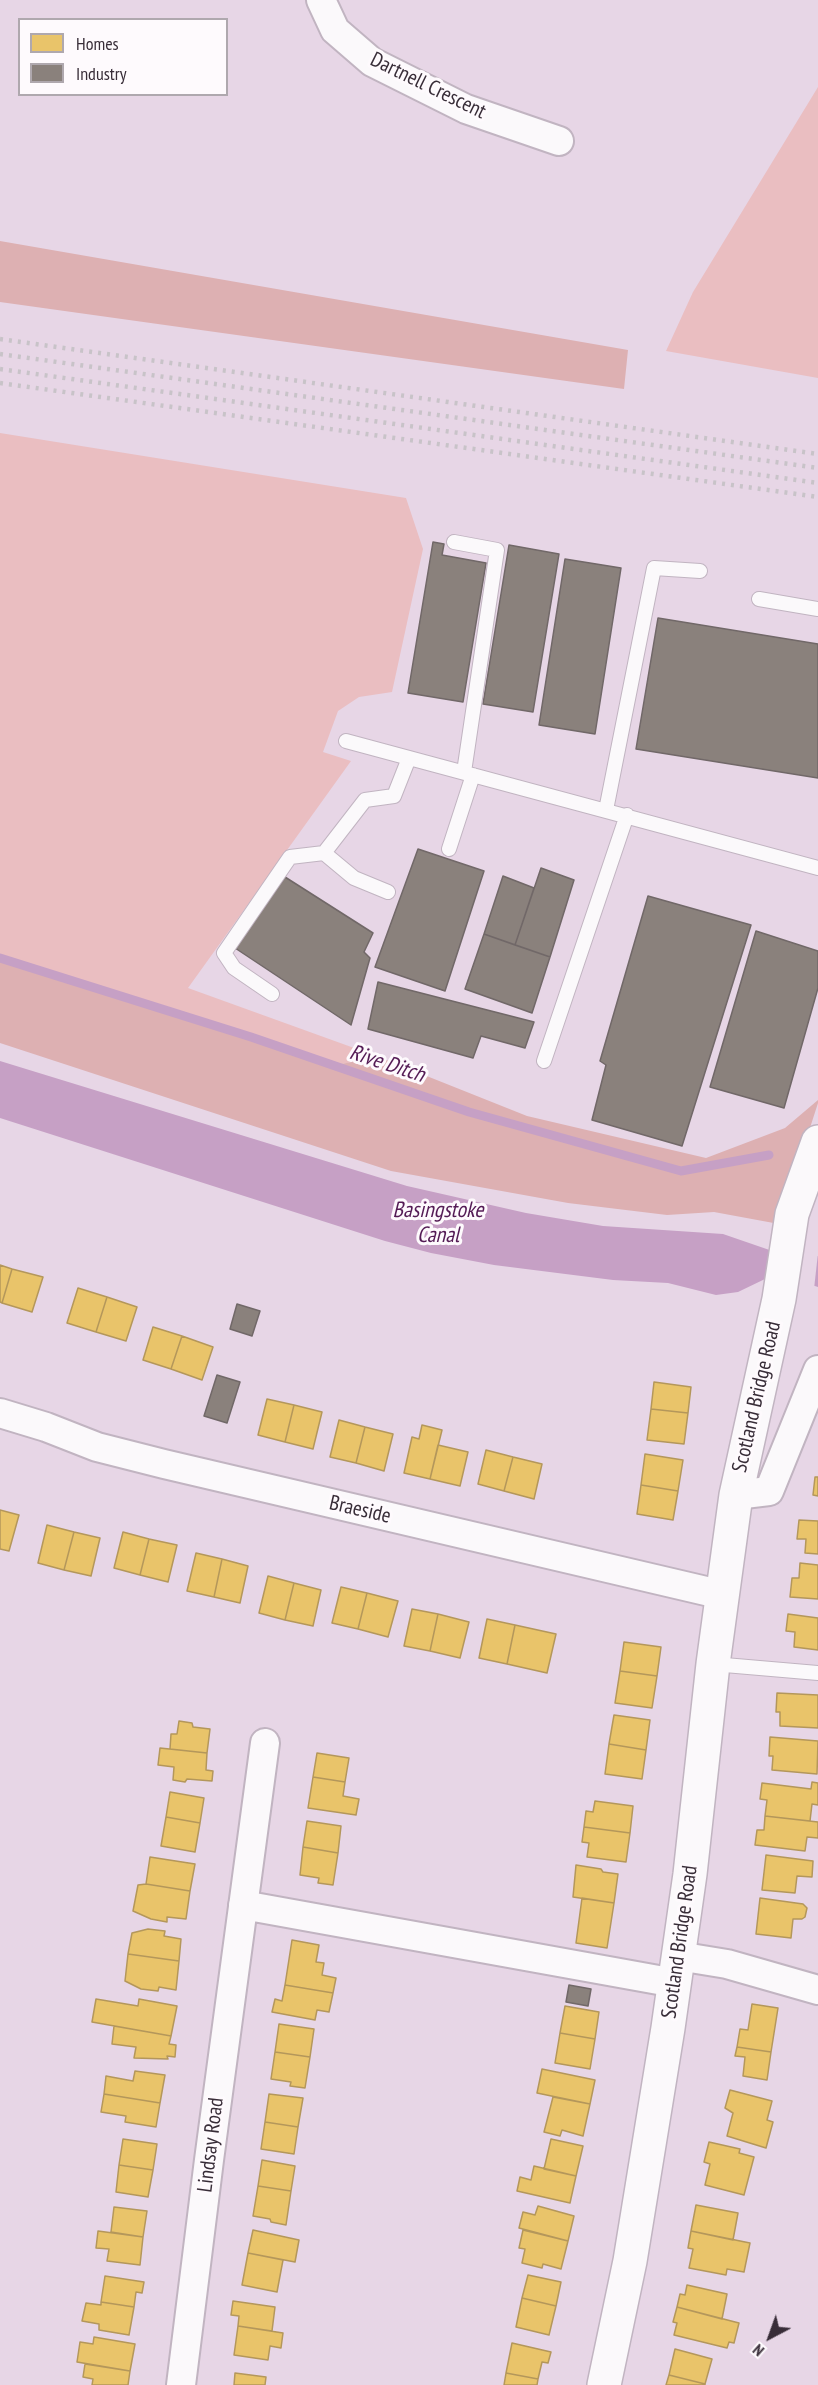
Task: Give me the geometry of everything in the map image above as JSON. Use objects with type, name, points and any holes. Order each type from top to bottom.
[{"type":"street","name":"Dartnell Crescent","points":[[321,0],[335,30],[372,62],[466,109],[559,141]]},
{"type":"street","name":"Scotland Bridge Road","points":[[604,2385],[634,2242],[676,1969],[736,1495],[779,1299],[792,1214],[818,1142]]},
{"type":"street","name":"Scotland Bridge Road","points":[[736,1495],[769,1491],[818,1370]]},
{"type":"street","name":"Braeside","points":[[0,1413],[46,1427],[97,1447],[164,1464],[723,1595]]},
{"type":"street","name":"Lindsay Road","points":[[181,2385],[265,1743]]},
{"type":"street","points":[[243,1905],[676,1969],[726,1964],[818,1990]]},
{"type":"lane","points":[[449,849],[469,773],[497,550],[454,542]]},
{"type":"lane","points":[[606,810],[654,568],[700,571]]},
{"type":"lane","points":[[759,599],[818,609]]},
{"type":"lane","points":[[346,741],[818,868]]},
{"type":"lane","points":[[272,994],[234,968],[224,953],[290,857],[324,853],[365,800],[394,796],[409,758]]},
{"type":"lane","points":[[544,1062],[627,815]]},
{"type":"lane","points":[[324,853],[354,878],[388,892]]},
{"type":"lane","points":[[713,1664],[818,1672]]},
{"type":"shaded area","points":[[818,87],[818,378],[666,351],[693,292]]},
{"type":"shaded area","points":[[0,241],[628,350],[624,389],[0,302]]},
{"type":"shaded area","points":[[0,433],[406,498],[423,549],[392,692],[359,697],[338,711],[323,752],[351,761],[188,988],[379,1057],[331,1066],[0,960]]},
{"type":"shaded area","points":[[0,960],[330,1066],[379,1057],[527,1116],[706,1158],[785,1128],[818,1100],[818,1103],[779,1224],[714,1212],[667,1215],[568,1203],[391,1171],[0,1043]]},
{"type":"water","name":"Basingstoke Canal","points":[[0,1061],[407,1186],[526,1213],[603,1226],[723,1234],[784,1255],[818,1256],[818,1287],[783,1276],[765,1279],[738,1292],[716,1295],[668,1283],[613,1280],[494,1265],[431,1253],[385,1241],[0,1118]]},
{"type":"pier","points":[[785,1252],[818,1253],[814,1289],[782,1279]]},
{"type":"building: Homes","points":[[0,1265],[12,1269],[2,1303],[0,1302]]},
{"type":"building: Homes","points":[[12,1269],[43,1277],[32,1312],[2,1303]]},
{"type":"building: Homes","points":[[78,1288],[107,1297],[96,1332],[67,1323]]},
{"type":"building: Homes","points":[[107,1297],[137,1307],[126,1341],[96,1332]]},
{"type":"building: Homes","points":[[153,1327],[182,1336],[171,1369],[143,1360]]},
{"type":"building: Homes","points":[[182,1336],[213,1347],[202,1380],[171,1369]]},
{"type":"building: Homes","points":[[654,1382],[691,1387],[688,1413],[651,1409]]},
{"type":"building: Homes","points":[[267,1399],[294,1405],[285,1442],[258,1435]]},
{"type":"building: Homes","points":[[294,1405],[322,1412],[313,1449],[285,1442]]},
{"type":"building: Homes","points":[[651,1409],[688,1413],[684,1444],[647,1440]]},
{"type":"building: Homes","points":[[339,1420],[365,1427],[356,1463],[330,1457]]},
{"type":"building: Homes","points":[[422,1425],[442,1430],[430,1479],[404,1473],[412,1437],[419,1439]]},
{"type":"building: Homes","points":[[365,1427],[393,1434],[384,1471],[356,1463]]},
{"type":"building: Homes","points":[[438,1445],[468,1452],[460,1486],[430,1479]]},
{"type":"building: Homes","points":[[486,1450],[513,1457],[504,1491],[478,1484]]},
{"type":"building: Homes","points":[[645,1454],[683,1460],[678,1491],[641,1485]]},
{"type":"building: Homes","points":[[513,1457],[542,1464],[534,1499],[504,1491]]},
{"type":"building: Homes","points":[[815,1477],[818,1477],[818,1496],[813,1495]]},
{"type":"building: Homes","points":[[641,1485],[678,1491],[673,1520],[637,1514]]},
{"type":"building: Homes","points":[[0,1510],[19,1515],[9,1551],[0,1549]]},
{"type":"building: Homes","points":[[799,1520],[818,1521],[818,1554],[805,1553],[806,1539],[797,1539]]},
{"type":"building: Homes","points":[[47,1525],[74,1532],[64,1570],[38,1563]]},
{"type":"building: Homes","points":[[74,1532],[100,1538],[91,1576],[64,1570]]},
{"type":"building: Homes","points":[[123,1532],[149,1539],[140,1575],[114,1568]]},
{"type":"building: Homes","points":[[149,1539],[177,1545],[168,1582],[140,1575]]},
{"type":"building: Homes","points":[[196,1553],[222,1559],[214,1597],[187,1591]]},
{"type":"building: Homes","points":[[222,1559],[248,1566],[240,1603],[214,1597]]},
{"type":"building: Homes","points":[[800,1563],[818,1565],[818,1599],[790,1597],[792,1578],[799,1578]]},
{"type":"building: Homes","points":[[268,1576],[294,1583],[285,1620],[259,1613]]},
{"type":"building: Homes","points":[[294,1583],[321,1590],[313,1626],[285,1620]]},
{"type":"building: Homes","points":[[341,1587],[367,1593],[358,1629],[332,1623]]},
{"type":"building: Homes","points":[[367,1593],[398,1601],[388,1637],[358,1629]]},
{"type":"building: Homes","points":[[412,1609],[438,1614],[430,1651],[404,1646]]},
{"type":"building: Homes","points":[[438,1614],[469,1622],[460,1658],[430,1651]]},
{"type":"building: Homes","points":[[788,1614],[818,1618],[818,1650],[794,1647],[795,1632],[786,1631]]},
{"type":"building: Homes","points":[[487,1619],[515,1625],[507,1664],[479,1658]]},
{"type":"building: Homes","points":[[515,1625],[556,1634],[547,1673],[507,1664]]},
{"type":"building: Homes","points":[[624,1642],[661,1647],[657,1676],[620,1671]]},
{"type":"building: Homes","points":[[620,1671],[657,1676],[652,1708],[615,1703]]},
{"type":"building: Homes","points":[[777,1693],[818,1695],[818,1728],[780,1726],[780,1712],[776,1712]]},
{"type":"building: Homes","points":[[614,1715],[650,1720],[646,1750],[609,1744]]},
{"type":"building: Homes","points":[[179,1721],[192,1723],[193,1727],[210,1729],[207,1753],[170,1749],[171,1734],[177,1734]]},
{"type":"building: Homes","points":[[770,1737],[818,1741],[817,1774],[772,1770],[773,1756],[769,1756]]},
{"type":"building: Homes","points":[[609,1744],[646,1750],[642,1779],[605,1774]]},
{"type":"building: Homes","points":[[160,1748],[207,1753],[206,1770],[213,1771],[212,1781],[173,1780],[174,1767],[158,1765]]},
{"type":"building: Homes","points":[[317,1753],[349,1758],[345,1782],[313,1777]]},
{"type":"building: Homes","points":[[313,1777],[345,1782],[343,1796],[359,1799],[356,1815],[308,1808]]},
{"type":"building: Homes","points":[[812,1782],[818,1783],[818,1805],[812,1804],[810,1821],[765,1816],[767,1800],[760,1799],[762,1783],[811,1789]]},
{"type":"building: Homes","points":[[170,1792],[204,1798],[200,1823],[166,1817]]},
{"type":"building: Homes","points":[[595,1801],[633,1806],[630,1833],[584,1827],[586,1811],[593,1812]]},
{"type":"building: Homes","points":[[765,1816],[818,1822],[818,1838],[807,1837],[805,1851],[755,1845],[757,1830],[764,1830]]},
{"type":"building: Homes","points":[[166,1817],[200,1823],[195,1852],[161,1846]]},
{"type":"building: Homes","points":[[307,1821],[341,1826],[338,1853],[303,1847]]},
{"type":"building: Homes","points":[[584,1827],[630,1833],[626,1862],[587,1857],[589,1843],[582,1842]]},
{"type":"building: Homes","points":[[303,1847],[338,1853],[333,1885],[318,1883],[319,1878],[300,1875]]},
{"type":"building: Homes","points":[[766,1855],[813,1861],[812,1877],[797,1876],[795,1893],[762,1890]]},
{"type":"building: Homes","points":[[150,1857],[195,1864],[190,1891],[146,1884]]},
{"type":"building: Homes","points":[[576,1865],[618,1874],[614,1903],[573,1897]]},
{"type":"building: Homes","points":[[146,1884],[190,1891],[186,1919],[167,1917],[167,1922],[151,1919],[133,1911],[138,1885]]},
{"type":"building: Homes","points":[[582,1898],[614,1903],[607,1948],[576,1943]]},
{"type":"building: Homes","points":[[760,1898],[803,1904],[807,1908],[805,1917],[793,1919],[791,1938],[756,1934]]},
{"type":"building: Homes","points":[[148,1929],[165,1931],[164,1936],[181,1939],[179,1961],[128,1954],[132,1933]]},
{"type":"building: Homes","points":[[292,1940],[319,1945],[316,1962],[324,1963],[322,1975],[336,1978],[333,1993],[285,1985]]},
{"type":"building: Homes","points":[[128,1954],[179,1961],[176,1990],[159,1987],[158,1991],[141,1989],[125,1981]]},
{"type":"building: Homes","points":[[285,1985],[333,1993],[329,2012],[317,2010],[315,2020],[272,2012],[275,1999],[282,2001]]},
{"type":"building: Homes","points":[[96,1999],[138,2006],[139,1999],[177,2006],[171,2036],[92,2022]]},
{"type":"building: Homes","points":[[752,2004],[778,2008],[771,2052],[737,2047],[740,2029],[748,2030]]},
{"type":"building: Homes","points":[[565,2006],[599,2012],[595,2039],[560,2033]]},
{"type":"building: Homes","points":[[279,2024],[314,2029],[310,2057],[275,2052]]},
{"type":"building: Homes","points":[[114,2026],[171,2036],[169,2044],[176,2045],[175,2057],[167,2056],[168,2059],[134,2058],[136,2047],[112,2044]]},
{"type":"building: Homes","points":[[560,2033],[595,2039],[590,2069],[555,2063]]},
{"type":"building: Homes","points":[[737,2047],[771,2052],[767,2080],[743,2076],[745,2057],[735,2056]]},
{"type":"building: Homes","points":[[275,2052],[310,2057],[305,2088],[290,2086],[291,2082],[271,2079]]},
{"type":"building: Homes","points":[[542,2069],[595,2080],[590,2104],[537,2093]]},
{"type":"building: Homes","points":[[135,2071],[165,2075],[160,2103],[104,2094],[106,2076],[133,2081]]},
{"type":"building: Homes","points":[[730,2090],[772,2101],[767,2120],[773,2122],[766,2148],[727,2136],[733,2113],[725,2108]]},
{"type":"building: Homes","points":[[104,2094],[160,2103],[156,2127],[125,2122],[126,2116],[101,2112]]},
{"type":"building: Homes","points":[[269,2094],[303,2098],[298,2127],[265,2122]]},
{"type":"building: Homes","points":[[553,2097],[590,2104],[583,2136],[562,2130],[560,2136],[544,2132]]},
{"type":"building: Homes","points":[[265,2122],[298,2127],[294,2154],[261,2149]]},
{"type":"building: Homes","points":[[123,2139],[157,2144],[153,2170],[119,2165]]},
{"type":"building: Homes","points":[[551,2139],[583,2146],[576,2176],[544,2169]]},
{"type":"building: Homes","points":[[709,2142],[740,2149],[739,2153],[754,2157],[744,2195],[705,2185],[710,2164],[704,2162]]},
{"type":"building: Homes","points":[[262,2160],[295,2166],[291,2191],[258,2186]]},
{"type":"building: Homes","points":[[119,2165],[153,2170],[148,2197],[116,2192]]},
{"type":"building: Homes","points":[[534,2166],[576,2176],[570,2203],[517,2191],[520,2177],[531,2180]]},
{"type":"building: Homes","points":[[258,2186],[291,2191],[286,2225],[253,2216]]},
{"type":"building: Homes","points":[[696,2205],[738,2213],[733,2240],[691,2231]]},
{"type":"building: Homes","points":[[538,2206],[574,2216],[568,2241],[519,2228],[523,2212],[535,2215]]},
{"type":"building: Homes","points":[[114,2207],[147,2211],[143,2237],[111,2232]]},
{"type":"building: Homes","points":[[253,2230],[299,2240],[295,2262],[248,2253]]},
{"type":"building: Homes","points":[[523,2230],[568,2241],[561,2269],[543,2264],[542,2268],[522,2263],[525,2249],[519,2248]]},
{"type":"building: Homes","points":[[98,2231],[143,2237],[140,2265],[107,2261],[109,2249],[96,2248]]},
{"type":"building: Homes","points":[[691,2231],[750,2243],[744,2272],[727,2269],[726,2275],[689,2268],[693,2249],[688,2248]]},
{"type":"building: Homes","points":[[248,2253],[283,2260],[277,2292],[242,2285]]},
{"type":"building: Homes","points":[[528,2275],[561,2282],[556,2306],[522,2298]]},
{"type":"building: Homes","points":[[105,2276],[144,2282],[142,2293],[136,2292],[134,2307],[101,2302]]},
{"type":"building: Homes","points":[[687,2285],[727,2294],[722,2319],[677,2307],[680,2294],[685,2295]]},
{"type":"building: Homes","points":[[522,2298],[556,2306],[549,2335],[516,2327]]},
{"type":"building: Homes","points":[[233,2301],[275,2307],[272,2331],[238,2326],[239,2316],[231,2315]]},
{"type":"building: Homes","points":[[101,2302],[134,2307],[129,2335],[99,2330],[99,2324],[82,2321],[86,2303],[101,2305]]},
{"type":"building: Homes","points":[[677,2307],[739,2323],[734,2343],[729,2342],[727,2348],[674,2335],[677,2323],[673,2322]]},
{"type":"building: Homes","points":[[238,2326],[283,2333],[281,2348],[270,2346],[268,2360],[234,2355]]},
{"type":"building: Homes","points":[[94,2337],[135,2344],[130,2371],[77,2362],[80,2342],[93,2344]]},
{"type":"building: Homes","points":[[512,2343],[551,2352],[548,2363],[542,2362],[538,2379],[506,2373]]},
{"type":"building: Homes","points":[[675,2349],[712,2359],[705,2384],[669,2375]]},
{"type":"building: Homes","points":[[85,2364],[130,2371],[128,2385],[92,2385],[93,2379],[83,2377]]},
{"type":"building: Homes","points":[[235,2373],[266,2377],[265,2385],[234,2385]]},
{"type":"building: Homes","points":[[506,2373],[538,2379],[537,2385],[504,2385]]},
{"type":"building: Homes","points":[[669,2375],[705,2384],[705,2385],[666,2385]]},
{"type":"building: Industry","points":[[433,542],[444,544],[442,555],[486,563],[463,702],[408,693]]},
{"type":"building: Industry","points":[[509,545],[559,554],[533,712],[483,704]]},
{"type":"building: Industry","points":[[565,559],[621,568],[595,734],[539,725]]},
{"type":"building: Industry","points":[[658,618],[818,644],[818,778],[636,749]]},
{"type":"building: Industry","points":[[418,849],[484,871],[445,991],[375,967]]},
{"type":"building: Industry","points":[[541,868],[574,880],[550,957],[515,945]]},
{"type":"building: Industry","points":[[503,876],[534,888],[515,945],[484,934]]},
{"type":"building: Industry","points":[[285,877],[373,933],[364,952],[370,958],[351,1025],[235,948]]},
{"type":"building: Industry","points":[[648,896],[751,925],[682,1146],[592,1120],[606,1065],[600,1061]]},
{"type":"building: Industry","points":[[756,931],[818,951],[818,988],[784,1108],[710,1087]]},
{"type":"building: Industry","points":[[484,934],[550,957],[532,1013],[465,989]]},
{"type":"building: Industry","points":[[378,982],[534,1022],[525,1048],[481,1036],[473,1058],[368,1029]]},
{"type":"building: Industry","points":[[237,1304],[260,1311],[252,1336],[230,1329]]},
{"type":"building: Industry","points":[[217,1375],[240,1382],[227,1423],[204,1416]]},
{"type":"building: Industry","points":[[569,1985],[591,1989],[588,2006],[566,2002]]},
{"type":"waterway","name":"Rive Ditch","points":[[0,958],[251,1037],[469,1112],[681,1171],[769,1155]]},
{"type":"railway","points":[[0,339],[818,454]]},
{"type":"railway","points":[[0,354],[818,468]]},
{"type":"railway","points":[[0,369],[818,483]]},
{"type":"railway","points":[[0,383],[818,497]]}]
